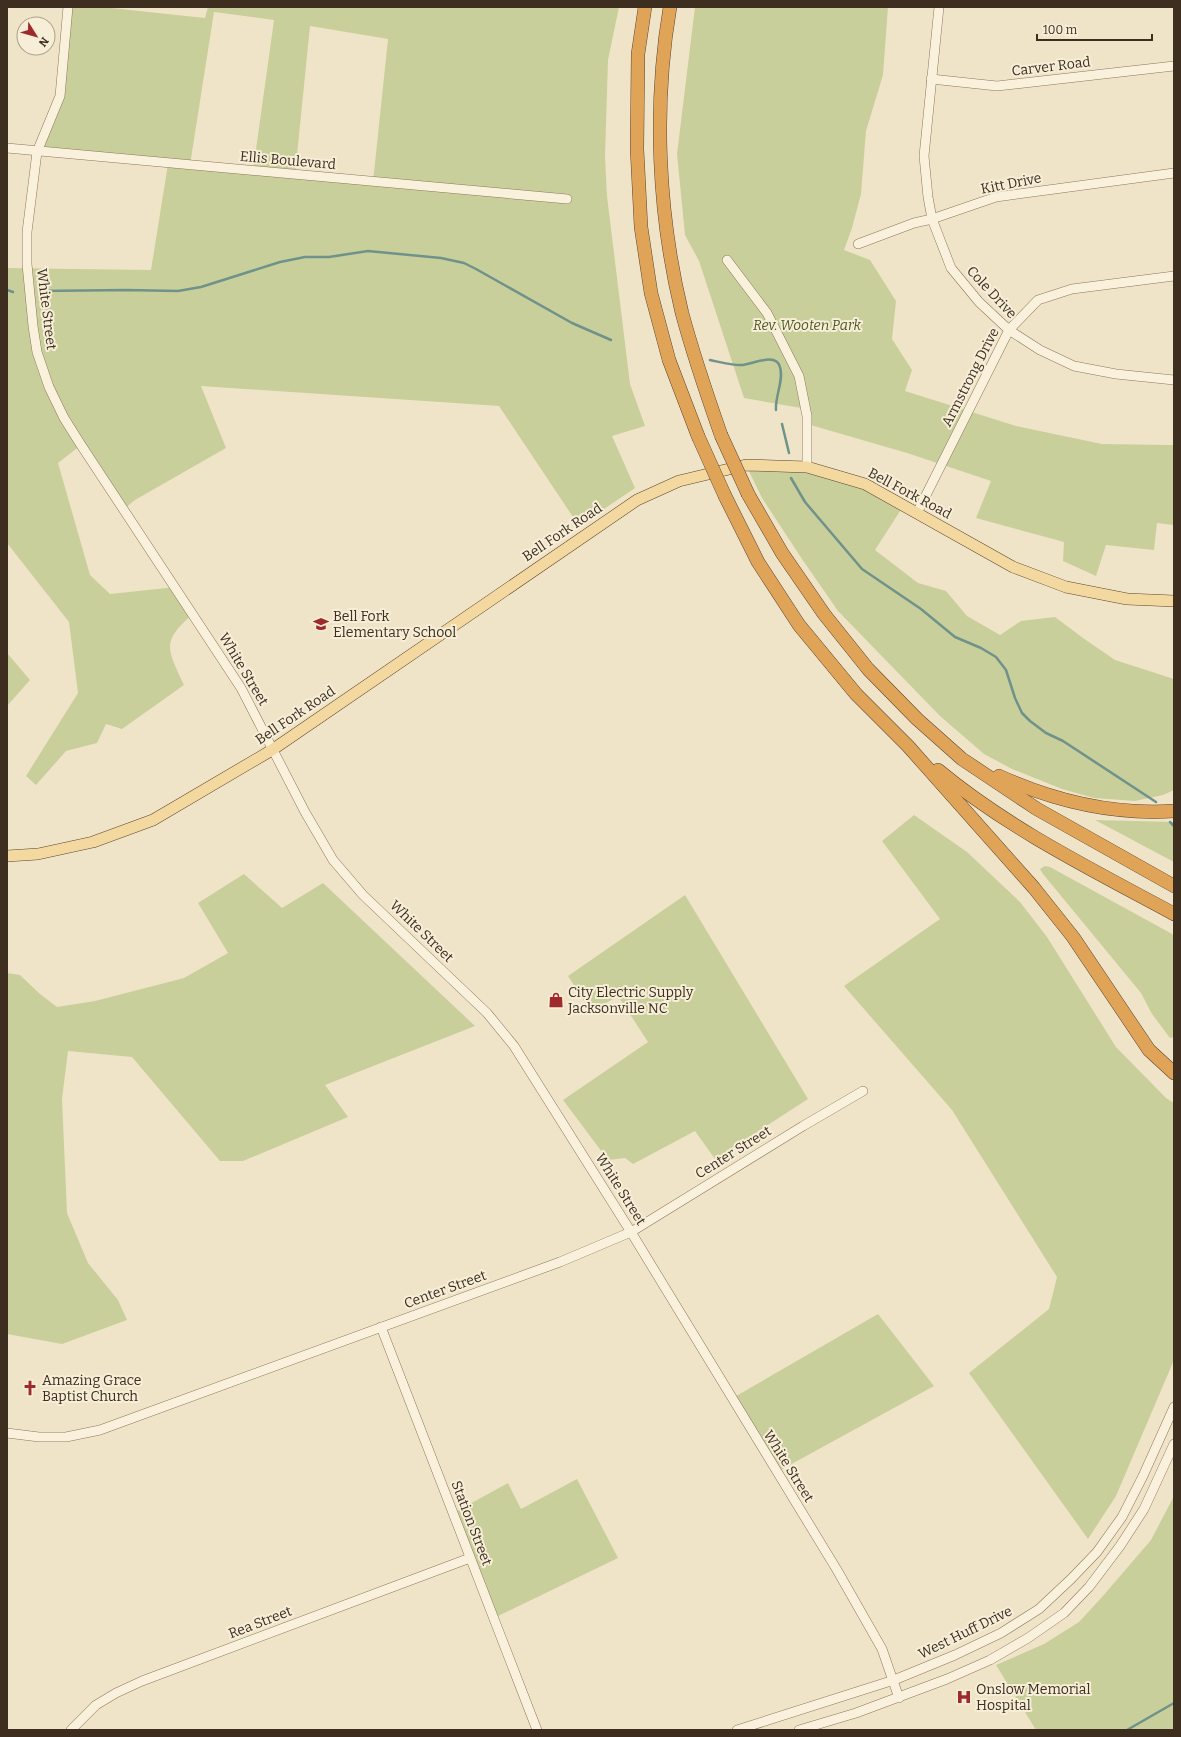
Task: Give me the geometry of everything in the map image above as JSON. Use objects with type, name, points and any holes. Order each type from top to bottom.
[{"type":"highway","points":[[645,7],[638,54],[637,149],[641,227],[651,293],[669,360],[698,436],[724,496],[758,562],[799,625],[856,694],[908,746],[1034,888],[1073,937],[1149,1050],[1174,1073]]},
{"type":"highway","points":[[670,7],[665,32],[660,100],[661,173],[670,247],[682,313],[721,435],[748,494],[782,553],[824,614],[868,669],[917,719],[962,759],[1037,809],[1174,886]]},
{"type":"highway","points":[[908,746],[956,786],[1012,824],[1174,914]]},
{"type":"highway","points":[[962,759],[1040,793],[1078,803],[1119,811],[1174,811]]},
{"type":"main road","name":"Bell Fork Road","points":[[7,856],[38,854],[93,842],[153,820],[272,750],[636,500],[679,481],[746,465],[807,467],[865,484],[1013,567],[1066,587],[1127,599],[1174,601]]},
{"type":"street","name":"White Street","points":[[68,7],[60,96],[37,152],[27,232],[27,264],[32,326],[37,352],[49,387],[64,418],[241,688],[305,812],[333,860],[363,895],[487,1013],[514,1046],[631,1232],[837,1570],[882,1649],[899,1698]]},
{"type":"street","name":"Cole Drive","points":[[939,7],[924,156],[932,219],[951,268],[979,302],[1009,330],[1040,350],[1074,366],[1116,374],[1174,380]]},
{"type":"street","name":"Carver Road","points":[[931,79],[997,86],[1174,66]]},
{"type":"street","name":"Ellis Boulevard","points":[[7,148],[37,152],[567,199]]},
{"type":"street","name":"Kitt Drive","points":[[858,244],[914,223],[932,219],[996,197],[1174,173]]},
{"type":"street","points":[[727,260],[767,313],[799,376],[807,416],[807,467]]},
{"type":"street","name":"Armstrong Drive","points":[[917,513],[1009,330],[1038,300],[1072,289],[1174,276]]},
{"type":"street","name":"Center Street","points":[[7,1433],[39,1437],[66,1437],[100,1430],[560,1262],[631,1232],[862,1091]]},
{"type":"street","name":"Station Street","points":[[381,1327],[537,1730]]},
{"type":"street","name":"West Huff Drive","points":[[737,1730],[894,1680],[955,1655],[1001,1633],[1039,1609],[1097,1552],[1122,1517],[1143,1476],[1174,1408]]},
{"type":"street","points":[[799,1730],[856,1713],[947,1680],[990,1660],[1028,1638],[1064,1613],[1089,1587],[1120,1546],[1144,1509],[1174,1444]]},
{"type":"street","name":"Rea Street","points":[[71,1730],[96,1705],[116,1693],[142,1681],[470,1558]]},
{"type":"green space","points":[[68,7],[102,7],[205,18],[208,7],[619,7],[608,60],[605,157],[607,196],[630,384],[645,426],[612,436],[635,488],[579,526],[499,406],[201,386],[226,448],[135,500],[124,509],[81,445],[58,463],[90,575],[110,594],[176,587],[193,614],[175,632],[171,640],[170,647],[171,655],[184,685],[122,729],[106,724],[97,743],[66,751],[36,785],[26,776],[78,693],[69,622],[7,543],[7,268],[151,270],[168,164],[37,152],[60,96]],"holes":[[[214,12],[274,20],[253,171],[190,165]],[[310,26],[388,39],[373,182],[295,175]]]},
{"type":"green space","name":"Rev. Wooten Park","points":[[695,7],[888,7],[883,75],[866,131],[861,194],[852,228],[844,250],[870,260],[896,301],[892,339],[912,370],[905,391],[1016,426],[1102,444],[1174,445],[1174,525],[1157,523],[1154,550],[1106,545],[1096,576],[1063,561],[1064,542],[976,518],[991,481],[907,453],[807,424],[807,409],[744,398],[699,261],[685,235],[677,154]]},
{"type":"green space","points":[[746,465],[807,467],[865,484],[904,505],[875,550],[918,583],[946,591],[967,616],[1000,635],[1021,621],[1055,617],[1115,660],[1174,679],[1174,790],[1163,795],[1135,801],[1094,798],[1062,789],[1012,769],[984,754],[940,716],[838,611],[762,498]]},
{"type":"green space","points":[[7,653],[30,680],[7,706]]},
{"type":"green space","points":[[914,815],[967,852],[1020,902],[1047,937],[1116,1047],[1166,1098],[1174,1103],[1174,1360],[1116,1496],[1088,1539],[969,1373],[1049,1309],[1057,1277],[952,1110],[844,986],[940,919],[882,841]]},
{"type":"green space","points":[[1095,820],[1174,822],[1174,862]]},
{"type":"green space","points":[[1045,866],[1050,867],[1174,935],[1174,1037],[1170,1038],[1152,1014],[1141,993],[1043,874],[1040,869]]},
{"type":"green space","points":[[244,874],[282,908],[323,883],[475,1026],[325,1085],[348,1117],[243,1161],[220,1161],[132,1057],[68,1051],[62,1099],[67,1213],[88,1263],[118,1300],[127,1320],[62,1344],[7,1334],[7,973],[20,975],[40,994],[57,1007],[95,1001],[184,978],[228,953],[198,903]]},
{"type":"green space","points":[[685,895],[808,1099],[715,1159],[695,1131],[633,1164],[625,1158],[608,1160],[563,1100],[648,1042],[618,996],[591,1012],[568,976]]},
{"type":"green space","points":[[878,1314],[934,1386],[777,1472],[731,1399]]},
{"type":"green space","points":[[577,1479],[618,1558],[494,1618],[453,1513],[508,1483],[521,1509]]},
{"type":"green space","points":[[1174,1496],[1174,1730],[1036,1730],[996,1665],[1044,1644],[1079,1622],[1151,1540]]},
{"type":"waterway","points":[[39,291],[178,291],[201,287],[280,262],[305,257],[329,257],[368,251],[441,258],[464,263],[572,323],[611,340]]},
{"type":"waterway","points":[[7,290],[13,292]]},
{"type":"waterway","points":[[710,360],[740,365],[762,360],[773,360],[778,362],[781,378],[776,410]]},
{"type":"waterway","points":[[782,424],[789,453]]},
{"type":"waterway","points":[[791,478],[805,502],[862,569],[921,609],[955,637],[981,648],[996,657],[1006,670],[1015,698],[1022,713],[1030,721],[1046,733],[1063,741],[1156,802]]},
{"type":"waterway","points":[[1170,822],[1174,826]]},
{"type":"waterway","points":[[1127,1730],[1174,1703]]},
{"type":"place","name":"Bell Fork Elementary School","points":[[321,624]]},
{"type":"place","name":"City Electric Supply Jacksonville NC","points":[[556,1000]]},
{"type":"place","name":"Amazing Grace Baptist Church","points":[[30,1388]]},
{"type":"place","name":"Onslow Memorial Hospital","points":[[964,1697]]}]
